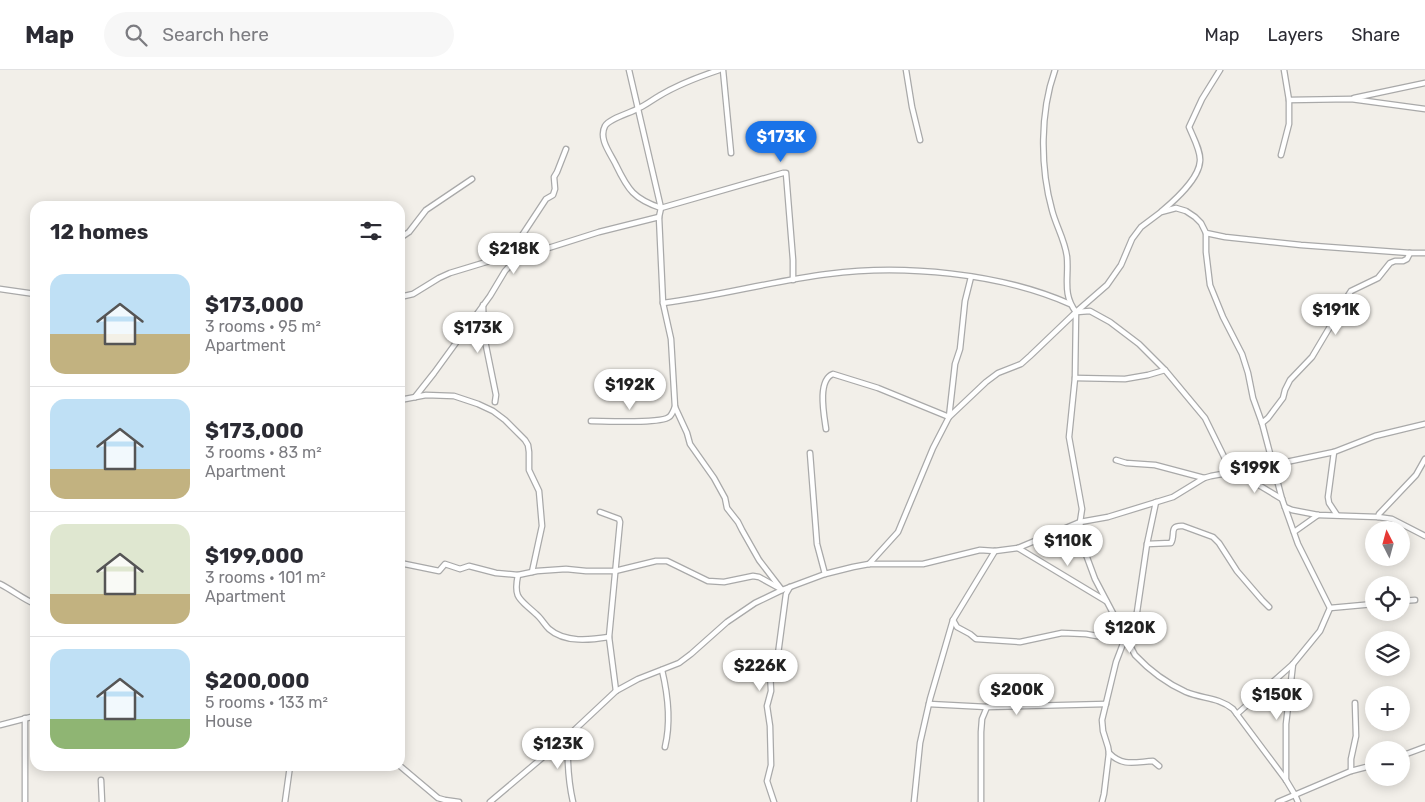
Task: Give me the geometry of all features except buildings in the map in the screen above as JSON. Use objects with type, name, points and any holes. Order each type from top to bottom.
[{"type":"street","points":[[629,70],[661,208],[659,217],[663,303],[671,339],[675,407],[690,444],[714,478],[725,498],[727,508],[738,522],[759,560],[782,590]]},
{"type":"street","points":[[719,70],[659,95],[639,108],[610,121],[603,132],[604,143],[627,187],[641,200],[661,208],[785,172],[787,176],[793,280]]},
{"type":"street","points":[[724,70],[731,153]]},
{"type":"street","points":[[906,70],[920,140]]},
{"type":"street","points":[[1055,70],[1048,96],[1044,131],[1045,173],[1052,211],[1067,258],[1066,290],[1070,304],[1076,312],[1075,378],[1069,437],[1082,509],[1080,522],[1085,552],[1095,579],[1135,655],[1163,680],[1186,692],[1218,700],[1226,704],[1237,714],[1286,780],[1296,795],[1298,802]]},
{"type":"street","points":[[869,564],[898,532],[933,448],[949,417],[986,382],[998,373],[1020,364],[1030,356],[1076,312],[1108,285],[1121,265],[1132,239],[1141,227],[1178,197],[1198,172],[1200,160],[1188,127],[1220,70]]},
{"type":"street","points":[[1281,155],[1289,124],[1289,100],[1284,70]]},
{"type":"street","points":[[1351,99],[1425,83]]},
{"type":"street","points":[[1289,100],[1351,99],[1425,109]]},
{"type":"street","points":[[517,243],[546,199],[553,195],[555,188],[554,178],[566,150]]},
{"type":"street","points":[[405,235],[426,210],[472,179]]},
{"type":"street","points":[[1161,212],[1176,208],[1186,211],[1201,223],[1206,234],[1210,285],[1223,317],[1242,354],[1282,499],[1298,544],[1330,608]]},
{"type":"street","points":[[405,296],[413,294],[450,273],[506,256],[517,258],[599,232],[659,217]]},
{"type":"street","points":[[1206,234],[1301,245],[1425,253]]},
{"type":"street","points":[[1262,424],[1284,398],[1285,390],[1290,380],[1312,356],[1351,291],[1378,278],[1390,263],[1406,259],[1410,253]]},
{"type":"street","points":[[415,397],[483,305],[505,271],[517,258]]},
{"type":"street","points":[[663,303],[697,299],[827,274],[875,270],[924,272],[971,277],[1019,286],[1048,294],[1070,304]]},
{"type":"street","points":[[949,417],[955,364],[958,357],[964,308],[971,277]]},
{"type":"street","points":[[0,289],[30,293]]},
{"type":"street","points":[[483,305],[484,336],[496,395],[495,402]]},
{"type":"street","points":[[1076,312],[1090,311],[1110,322],[1139,344],[1165,370],[1205,418],[1234,472],[1282,499]]},
{"type":"street","points":[[1075,378],[1125,379],[1165,370]]},
{"type":"street","points":[[826,429],[823,394],[827,378],[833,374],[878,388],[949,417]]},
{"type":"street","points":[[405,399],[426,395],[454,396],[478,404],[493,411],[505,420],[525,440],[529,452],[529,470],[539,491],[542,526],[532,572]]},
{"type":"street","points":[[591,421],[653,421],[668,418],[675,407]]},
{"type":"street","points":[[490,802],[568,736],[616,691],[638,679],[679,663],[727,622],[755,603],[782,590],[825,574],[869,564],[923,564],[980,550],[995,551],[1018,548],[1080,522],[1108,517],[1173,497],[1204,478],[1334,452],[1375,436],[1425,424]]},
{"type":"street","points":[[1334,452],[1328,502],[1337,515]]},
{"type":"street","points":[[810,454],[817,544],[825,574]]},
{"type":"street","points":[[1378,517],[1416,475],[1425,459]]},
{"type":"street","points":[[1116,460],[1126,463],[1155,465],[1204,478]]},
{"type":"street","points":[[1102,802],[1109,753],[1102,731],[1102,720],[1125,639],[1133,625],[1137,612],[1147,544],[1156,502]]},
{"type":"street","points":[[1285,507],[1318,515],[1392,519],[1425,536]]},
{"type":"street","points":[[600,512],[619,519],[620,522],[609,637],[616,691]]},
{"type":"street","points":[[1294,532],[1318,515]]},
{"type":"street","points":[[1147,544],[1171,543],[1176,526],[1183,526],[1213,537],[1219,542],[1238,571],[1269,607]]},
{"type":"street","points":[[1018,548],[1107,602]]},
{"type":"street","points":[[914,802],[920,743],[953,620],[995,551]]},
{"type":"street","points":[[405,564],[439,571],[444,564],[460,569],[469,566],[496,574],[518,575],[566,569],[615,571],[656,561],[667,561],[708,581],[724,582],[753,576],[759,577],[782,590]]},
{"type":"street","points":[[518,575],[516,584],[517,596],[550,630],[566,638],[592,639],[609,637]]},
{"type":"street","points":[[0,584],[30,602]]},
{"type":"street","points":[[774,802],[767,781],[771,765],[770,726],[767,706],[771,691],[770,672],[778,654],[786,594],[790,587]]},
{"type":"street","points":[[1410,600],[1415,600]]},
{"type":"street","points":[[1330,608],[1365,605]]},
{"type":"street","points":[[1237,714],[1294,664],[1320,631],[1330,608]]},
{"type":"street","points":[[953,620],[957,627],[970,634],[976,640],[1020,642],[1062,633],[1125,639]]},
{"type":"street","points":[[1286,780],[1286,724],[1294,664]]},
{"type":"street","points":[[662,670],[665,682],[668,719],[668,735],[665,747]]},
{"type":"street","points":[[1351,771],[1351,759],[1356,736],[1355,703]]},
{"type":"street","points":[[929,704],[987,707],[1106,704]]},
{"type":"street","points":[[982,802],[981,732],[982,719],[987,707]]},
{"type":"street","points":[[0,725],[30,717]]},
{"type":"street","points":[[25,718],[25,802]]},
{"type":"street","points":[[568,736],[567,762],[569,787],[573,802]]},
{"type":"street","points":[[1410,753],[1425,747]]},
{"type":"street","points":[[1109,753],[1120,762],[1153,761],[1158,766]]},
{"type":"street","points":[[1278,802],[1365,767]]},
{"type":"street","points":[[405,770],[438,798],[459,802]]},
{"type":"street","points":[[285,802],[289,771]]},
{"type":"street","points":[[101,780],[102,802]]}]
